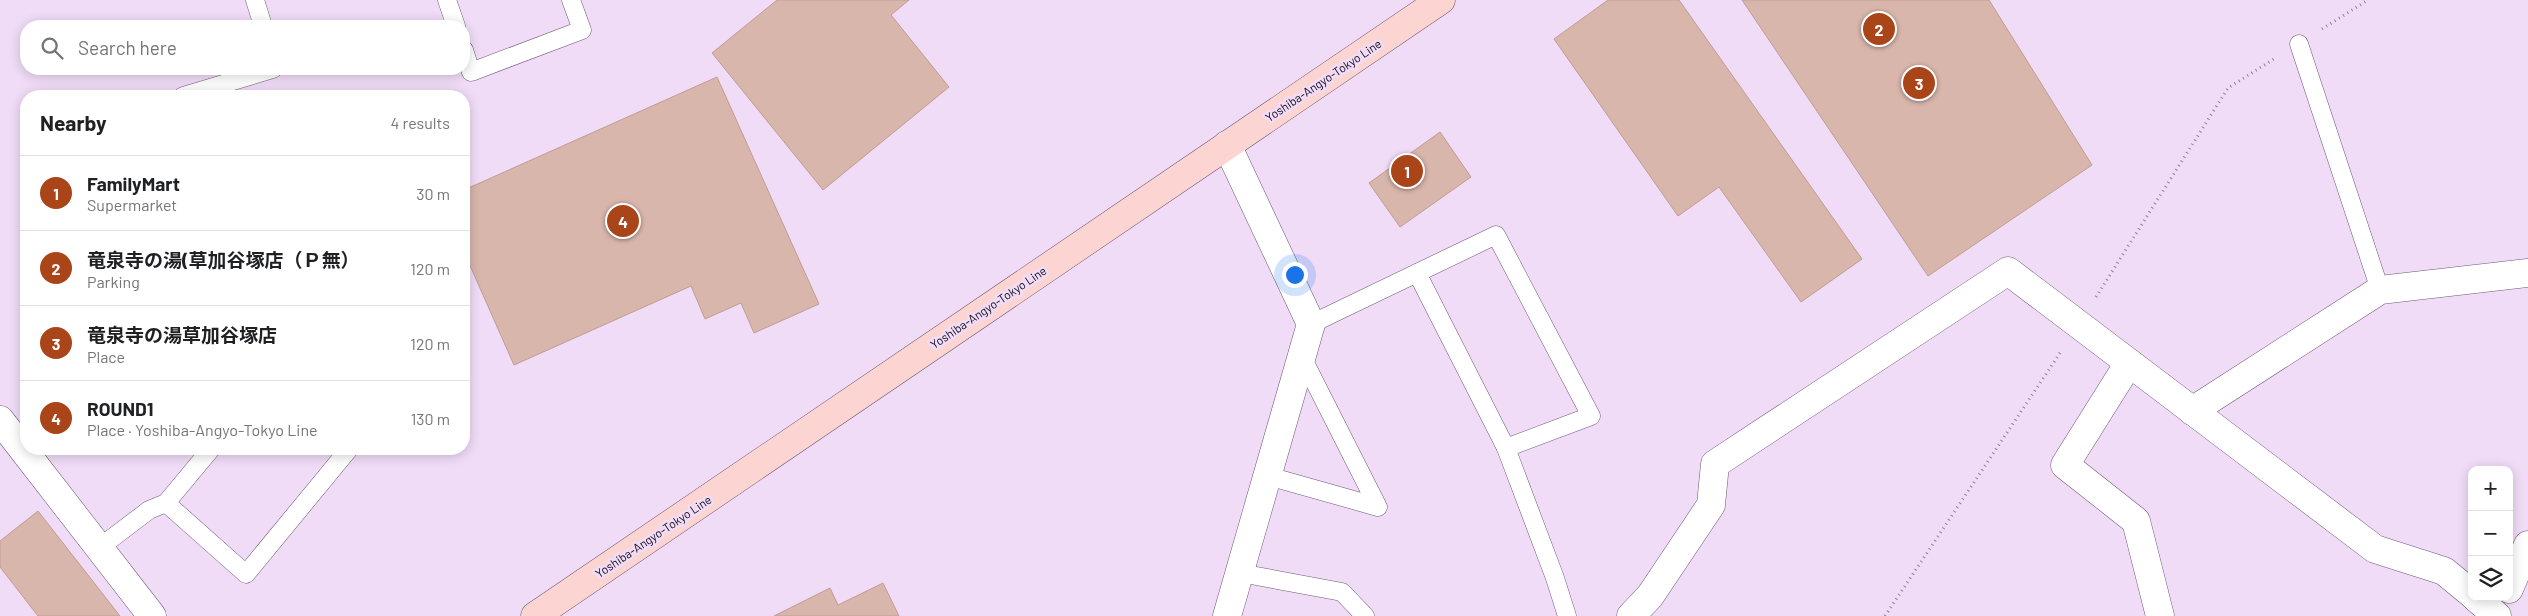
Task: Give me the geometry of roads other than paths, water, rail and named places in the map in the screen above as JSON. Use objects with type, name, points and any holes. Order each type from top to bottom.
[{"type":"main road","name":"Yoshiba-Angyo-Tokyo Line","points":[[535,616],[1441,0]]},
{"type":"street","points":[[1226,145],[1312,324],[1227,616]]},
{"type":"street","points":[[1630,616],[1650,596],[1711,505],[1715,464],[2008,271],[2375,549],[2444,571],[2468,591]]},
{"type":"street","points":[[2192,411],[2380,290],[2528,274]]},
{"type":"street","points":[[2129,363],[2065,465],[2136,521],[2160,616]]},
{"type":"street","points":[[0,420],[20,446]]},
{"type":"street","points":[[27,455],[152,616]]},
{"type":"street","points":[[2513,580],[2528,545]]},
{"type":"street","points":[[2480,601],[2497,616],[2504,601]]},
{"type":"lane","points":[[255,0],[261,20]]},
{"type":"lane","points":[[447,0],[454,20]]},
{"type":"lane","points":[[470,69],[471,72],[582,30],[571,0]]},
{"type":"lane","points":[[2299,44],[2380,290]]},
{"type":"lane","points":[[203,90],[253,75]]},
{"type":"lane","points":[[1312,324],[1496,235],[1591,416],[1506,448]]},
{"type":"lane","points":[[1417,273],[1506,448],[1555,578],[1567,616]]},
{"type":"lane","points":[[1268,476],[1378,507],[1302,357]]},
{"type":"lane","points":[[98,548],[149,510],[166,503],[206,455]]},
{"type":"lane","points":[[166,503],[246,574],[344,455]]},
{"type":"lane","points":[[1240,573],[1342,592],[1365,616]]},
{"type":"place","name":"竜泉寺の湯(草加谷塚店（Ｐ無）","points":[[1879,29]]},
{"type":"place","name":"竜泉寺の湯草加谷塚店","points":[[1919,83]]},
{"type":"place","name":"FamilyMart","points":[[1407,171]]},
{"type":"place","name":"ROUND1","points":[[623,221]]}]
